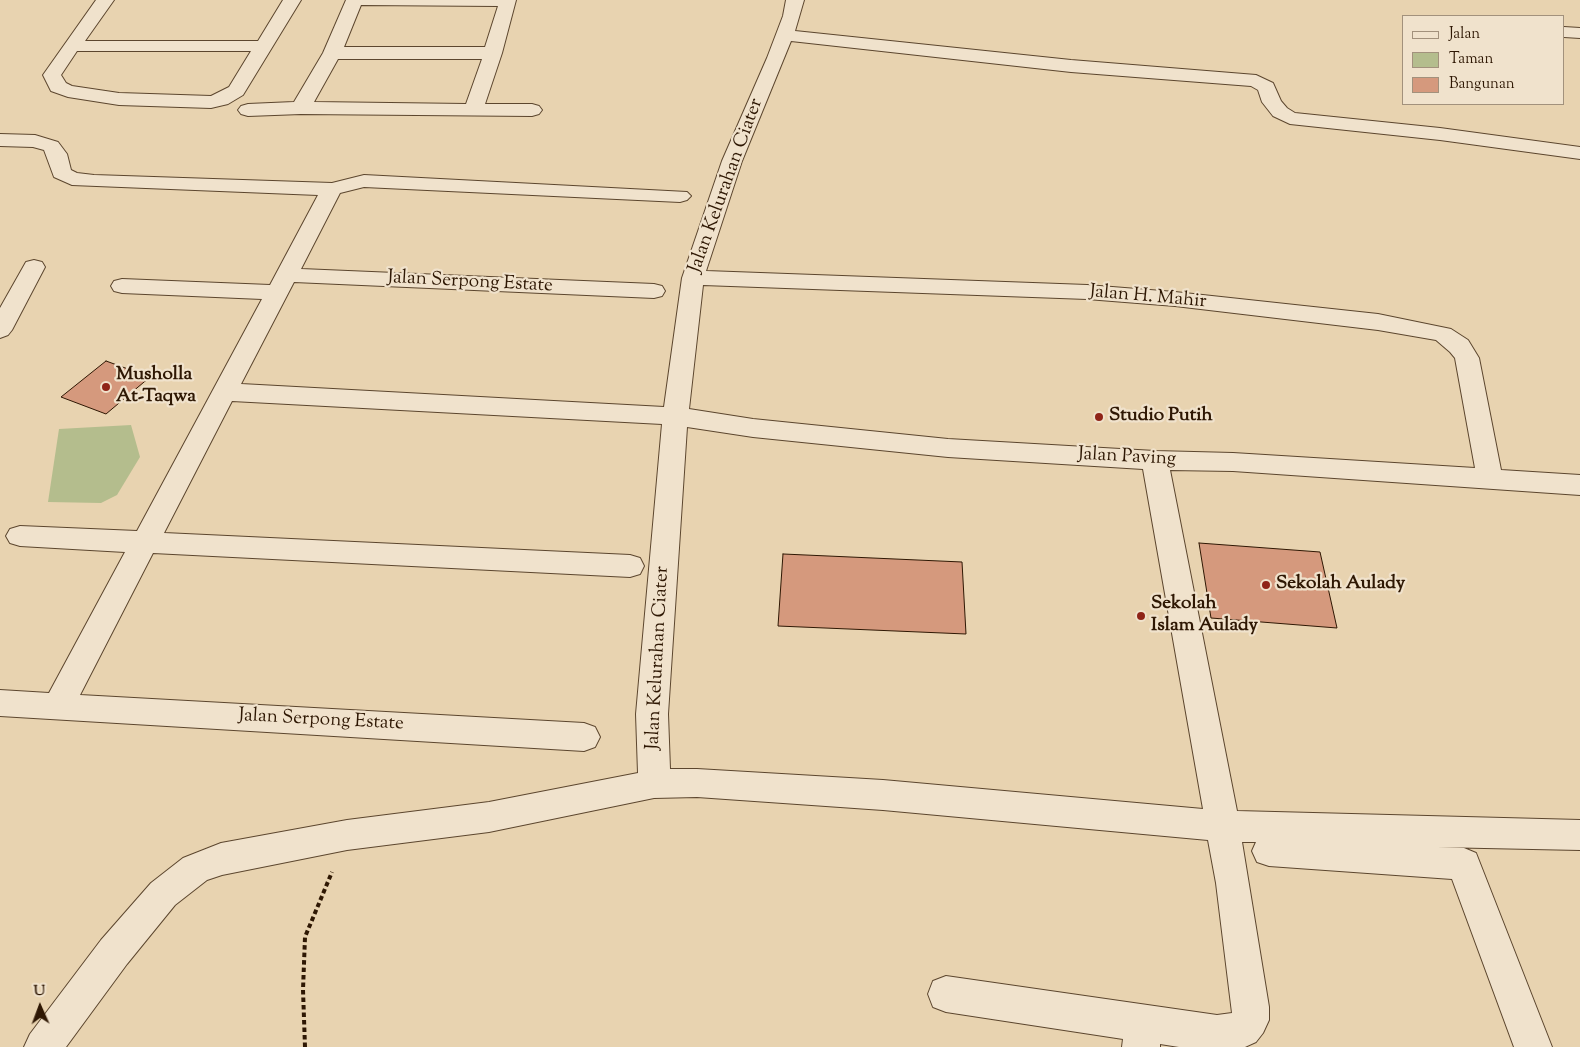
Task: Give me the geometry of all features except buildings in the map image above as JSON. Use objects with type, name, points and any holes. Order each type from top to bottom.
[{"type":"street","points":[[105,0],[52,75],[58,87],[68,91],[119,99],[202,102],[221,100],[236,91],[292,0]]},
{"type":"street","points":[[301,108],[332,53],[355,0],[508,0],[474,109]]},
{"type":"street","name":"Jalan Kelurahan Ciater","points":[[654,784],[652,714],[675,416],[693,278],[732,161],[784,35],[795,0]]},
{"type":"street","points":[[1565,32],[1580,33]]},
{"type":"street","points":[[784,35],[1071,66],[1256,81],[1266,87],[1272,102],[1280,112],[1290,118],[1440,134],[1580,153]]},
{"type":"street","points":[[72,46],[264,46]]},
{"type":"street","points":[[332,53],[493,53]]},
{"type":"street","points":[[248,110],[301,108],[532,110]]},
{"type":"street","points":[[0,140],[35,141],[51,146],[57,154],[61,173],[72,179],[332,189],[364,181],[680,196]]},
{"type":"street","points":[[58,706],[332,189]]},
{"type":"street","points":[[0,330],[34,267]]},
{"type":"street","name":"Jalan H. Mahir","points":[[693,278],[1087,292],[1175,299],[1378,322],[1443,334],[1459,346],[1467,358],[1490,480]]},
{"type":"street","name":"Jalan Serpong Estate","points":[[122,286],[282,284],[654,292]]},
{"type":"street","points":[[224,392],[675,416]]},
{"type":"street","name":"Jalan Paving","points":[[675,416],[753,428],[948,448],[1154,460],[1233,462],[1580,485]]},
{"type":"street","points":[[946,994],[1141,1035],[1217,1034],[1243,1029],[1250,1020],[1251,1007],[1217,788],[1154,460]]},
{"type":"street","points":[[20,536],[630,566]]},
{"type":"street","name":"Jalan Serpong Estate","points":[[0,703],[584,737]]},
{"type":"street","points":[[43,1047],[114,952],[163,894],[195,869],[221,859],[347,835],[489,817],[654,784],[697,783],[883,795],[1222,826],[1580,835]]},
{"type":"street","points":[[1269,851],[1464,864],[1533,1047]]},
{"type":"path","points":[[305,1047],[303,990],[305,937],[347,835]]},
{"type":"green space","points":[[131,425],[140,457],[117,495],[101,503],[48,502],[59,429]]},
{"type":"place","name":"Musholla At-Taqwa","points":[[106,387]]},
{"type":"place","name":"Studio Putih","points":[[1099,417]]},
{"type":"place","name":"Sekolah Aulady","points":[[1266,585]]},
{"type":"place","name":"Sekolah Islam Aulady","points":[[1141,616]]}]
